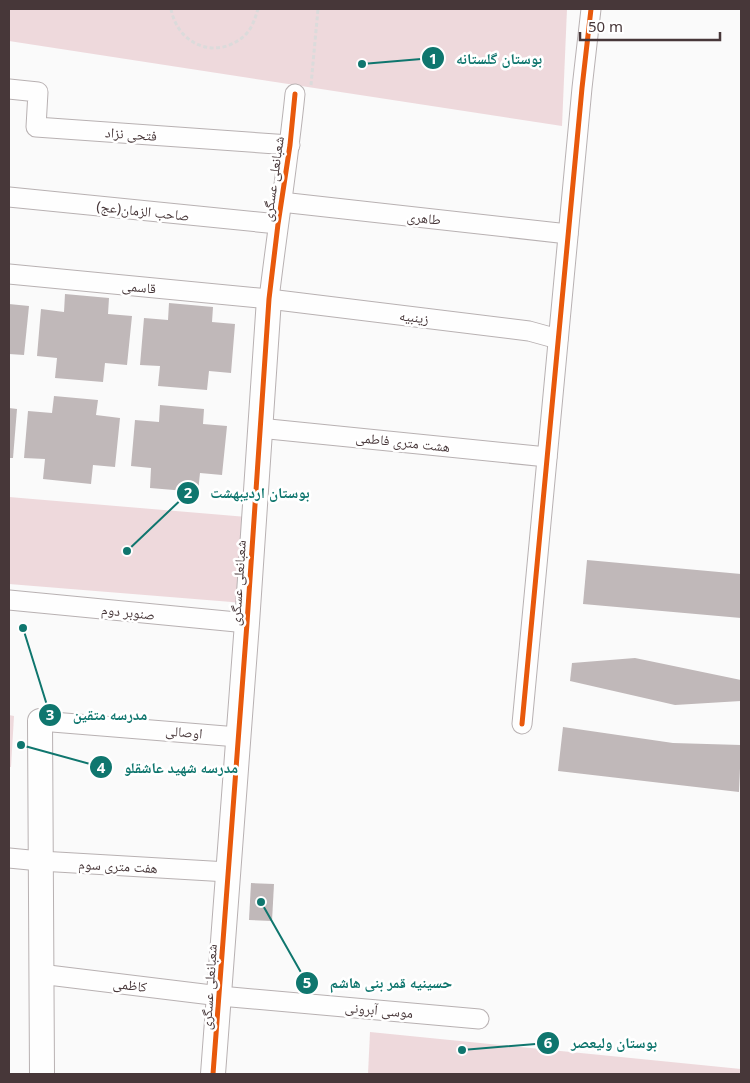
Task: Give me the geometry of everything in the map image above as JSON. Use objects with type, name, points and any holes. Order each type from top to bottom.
[{"type":"street","points":[[522,724],[590,9]]},
{"type":"street","name":"فتحی نزاد","points":[[9,88],[38,92],[36,127],[290,145]]},
{"type":"street","name":"شعبانعلی عسگری","points":[[213,1074],[269,299],[295,94]]},
{"type":"street","name":"صاحب الزمان(عج)","points":[[9,197],[278,224]]},
{"type":"street","name":"طاهری","points":[[281,202],[568,234]]},
{"type":"street","name":"قاسمی","points":[[9,274],[269,299]]},
{"type":"street","name":"زینبیه","points":[[269,299],[529,331],[558,339]]},
{"type":"street","name":"هشت متری فاطمی","points":[[259,428],[547,457]]},
{"type":"street","name":"صنوبر دوم","points":[[9,600],[247,623]]},
{"type":"street","points":[[40,721],[42,1074]]},
{"type":"street","name":"اوصالی","points":[[40,721],[238,737]]},
{"type":"street","name":"هفت متری سوم","points":[[9,858],[228,872]]},
{"type":"street","name":"کاظمی","points":[[40,974],[220,996]]},
{"type":"street","name":"موسی آبرونی","points":[[220,996],[479,1019]]},
{"type":"path","points":[[171,9],[173,20],[181,33],[192,42],[205,48],[220,48],[234,44],[246,35],[254,23],[258,9]]},
{"type":"path","points":[[295,94],[311,87],[318,9]]},
{"type":"shaded area","points":[[9,9],[567,9],[562,126],[9,41]]},
{"type":"shaded area","points":[[9,497],[247,517],[244,603],[9,584]]},
{"type":"shaded area","points":[[9,715],[14,716],[11,767],[9,767]]},
{"type":"shaded area","points":[[370,1032],[741,1069],[741,1074],[368,1074]]},
{"type":"building","points":[[65,294],[109,298],[108,314],[132,316],[127,365],[105,363],[103,382],[55,378],[57,358],[37,356],[41,309],[64,312]]},
{"type":"building","points":[[169,303],[213,307],[212,322],[235,324],[231,373],[209,371],[207,390],[158,386],[160,366],[140,365],[144,318],[168,320]]},
{"type":"building","points":[[9,304],[29,306],[24,355],[9,354]]},
{"type":"building","points":[[54,396],[98,400],[96,415],[120,418],[115,467],[93,465],[91,484],[43,479],[45,459],[24,458],[28,411],[52,413]]},
{"type":"building","points":[[160,405],[204,409],[203,424],[227,426],[222,475],[200,473],[198,492],[150,488],[151,468],[131,466],[135,420],[159,422]]},
{"type":"building","points":[[9,408],[17,409],[13,458],[9,458]]},
{"type":"building","points":[[587,560],[741,574],[741,618],[583,604]]},
{"type":"building","points":[[635,658],[741,680],[741,701],[675,705],[570,681],[572,663]]},
{"type":"building","points":[[563,727],[673,743],[741,745],[739,792],[558,771]]},
{"type":"building","points":[[251,883],[274,884],[272,921],[249,920]]},
{"type":"cycle path","points":[[522,724],[591,9]]},
{"type":"cycle path","points":[[213,1074],[269,299],[295,94]]},
{"type":"place","name":"بوستان گلستانه","points":[[362,64]]},
{"type":"place","name":"بوستان اردیبهشت","points":[[127,551]]},
{"type":"place","name":"مدرسه متقین","points":[[23,628]]},
{"type":"place","name":"مدرسه شهید عاشقلو","points":[[21,745]]},
{"type":"place","name":"حسینیه قمر بنی هاشم","points":[[261,902]]},
{"type":"place","name":"بوستان ولیعصر","points":[[462,1050]]}]
